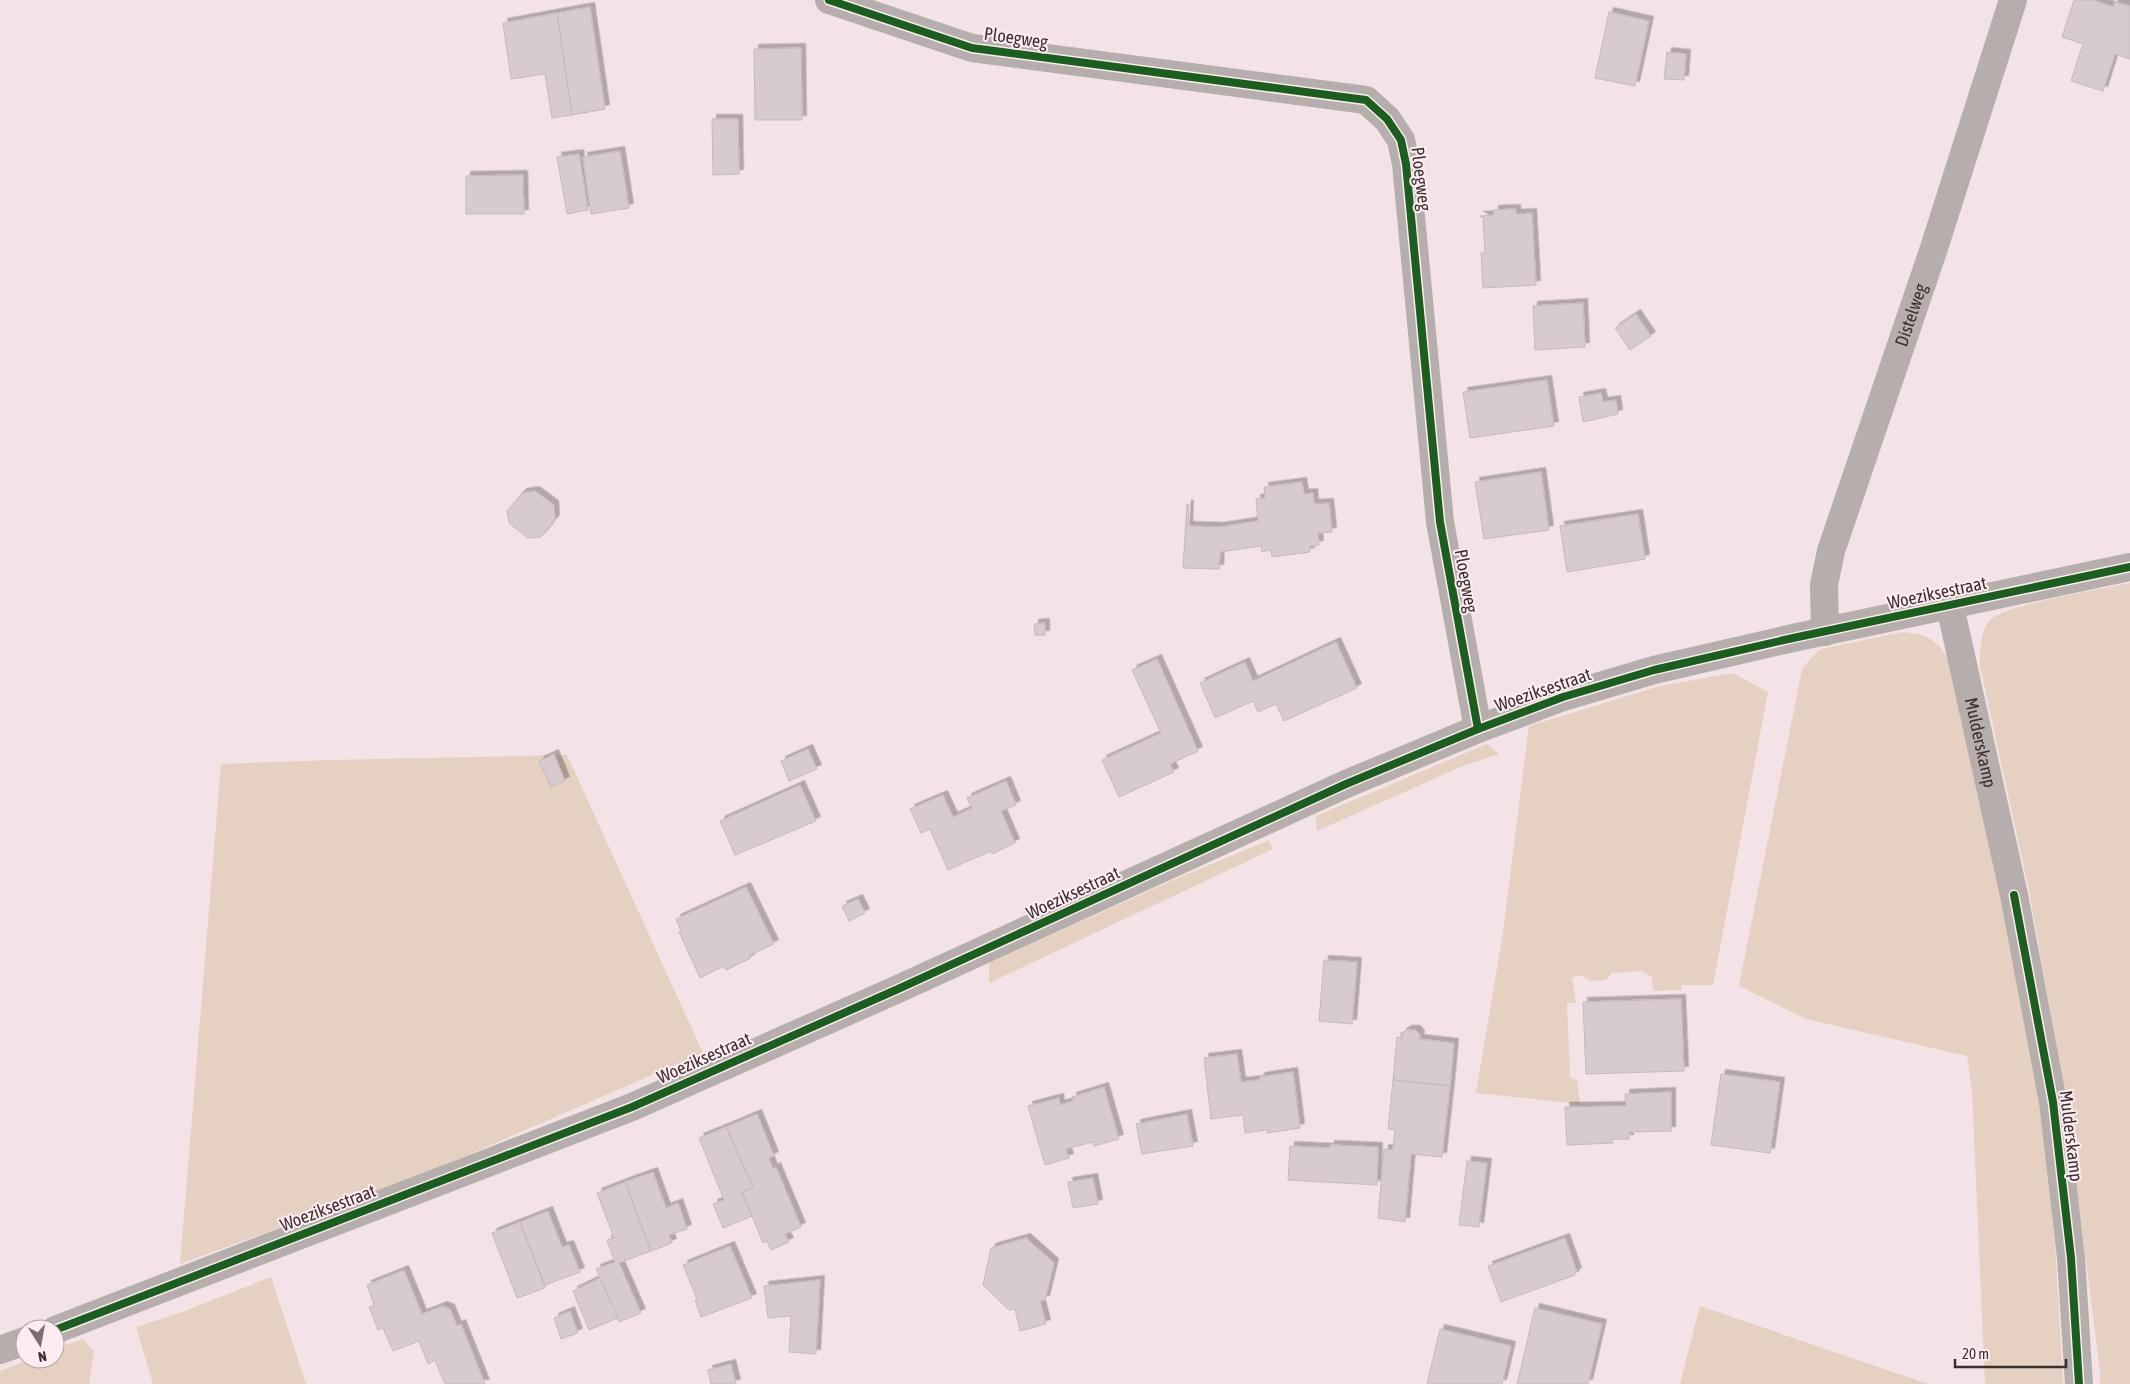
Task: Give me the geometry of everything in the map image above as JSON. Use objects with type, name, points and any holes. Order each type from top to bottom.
[{"type":"street","name":"Ploegweg","points":[[829,0],[972,48],[1366,100],[1387,119],[1401,140],[1406,164],[1440,522],[1478,729]]},
{"type":"street","name":"Distelweg","points":[[1825,632],[1824,585],[1831,551],[1934,248],[2013,0]]},
{"type":"street","name":"Woeziksestraat","points":[[65,1326],[632,1107],[898,989],[1346,784],[1478,729],[1563,697],[1654,670],[2130,567]]},
{"type":"street","name":"Mulderskamp","points":[[1950,606],[2014,895],[2053,1102],[2072,1258],[2079,1384]]},
{"type":"street","points":[[0,1350],[15,1345]]},
{"type":"shaded area","points":[[2130,583],[2130,1384],[2100,1384],[2100,1371],[2064,1088],[2029,891],[1980,666],[1980,655],[1981,641],[1987,623],[2001,613],[2035,603]]},
{"type":"shaded area","points":[[1903,632],[1930,639],[1939,646],[1949,659],[2032,1040],[2055,1244],[2063,1384],[1985,1384],[1972,1091],[1967,1056],[1806,1019],[1739,986],[1802,669],[1821,649]]},
{"type":"shaded area","points":[[1733,673],[1768,692],[1713,985],[1682,985],[1681,990],[1653,991],[1652,977],[1643,971],[1612,973],[1606,980],[1591,981],[1579,975],[1572,978],[1576,1003],[1567,1003],[1570,1077],[1577,1080],[1580,1104],[1476,1093],[1503,933],[1529,726],[1660,686]]},
{"type":"shaded area","points":[[1487,744],[1499,754],[1463,766],[1317,831],[1316,816]]},
{"type":"shaded area","points":[[567,755],[703,1053],[410,1180],[180,1264],[221,764]]},
{"type":"shaded area","points":[[1269,840],[1273,849],[989,983],[989,963],[1178,878]]},
{"type":"shaded area","points":[[271,1277],[306,1384],[153,1384],[136,1327],[185,1311]]},
{"type":"shaded area","points":[[1700,1306],[1928,1384],[1680,1384]]},
{"type":"shaded area","points":[[83,1339],[94,1352],[89,1384],[0,1384],[0,1371],[15,1365],[15,1369],[65,1369],[65,1345]]},
{"type":"building","points":[[2074,0],[2093,0],[2113,7],[2115,2],[2130,6],[2130,59],[2115,54],[2103,91],[2071,81],[2083,44],[2062,37]]},
{"type":"building","points":[[590,7],[605,109],[572,115],[557,13]]},
{"type":"building","points":[[1609,12],[1649,21],[1635,86],[1595,78]]},
{"type":"building","points":[[557,13],[572,115],[552,118],[545,74],[511,79],[503,23]]},
{"type":"building","points":[[801,48],[802,120],[755,120],[754,49]]},
{"type":"building","points":[[1667,52],[1686,54],[1684,80],[1664,79]]},
{"type":"building","points":[[712,119],[738,119],[739,174],[713,175]]},
{"type":"building","points":[[620,151],[629,208],[591,214],[583,157]]},
{"type":"building","points":[[579,154],[588,210],[567,214],[557,157]]},
{"type":"building","points":[[523,175],[524,214],[466,214],[466,176]]},
{"type":"building","points":[[1516,209],[1516,214],[1532,213],[1536,285],[1483,288],[1481,253],[1485,253],[1483,217],[1479,216],[1494,215],[1494,210]]},
{"type":"building","points":[[1583,303],[1585,347],[1535,350],[1533,306]]},
{"type":"building","points":[[1636,314],[1651,336],[1630,350],[1615,328]]},
{"type":"building","points":[[1547,380],[1554,426],[1470,438],[1463,392]]},
{"type":"building","points":[[1601,393],[1603,402],[1616,400],[1618,414],[1583,422],[1579,397]]},
{"type":"building","points":[[1541,472],[1549,530],[1484,539],[1475,482]]},
{"type":"building","points":[[1302,482],[1304,494],[1313,493],[1314,504],[1329,503],[1332,532],[1318,533],[1319,545],[1310,546],[1310,552],[1272,557],[1271,550],[1262,552],[1261,546],[1220,552],[1219,569],[1183,568],[1187,504],[1189,505],[1188,526],[1219,527],[1258,521],[1256,499],[1265,498],[1264,487]]},
{"type":"building","points":[[535,491],[554,505],[555,519],[541,537],[528,538],[509,523],[507,511],[522,493]]},
{"type":"building","points":[[1638,514],[1645,559],[1567,572],[1560,526]]},
{"type":"building","points":[[1045,623],[1045,635],[1035,635],[1034,624]]},
{"type":"building","points":[[1336,642],[1357,688],[1284,721],[1276,704],[1258,712],[1253,701],[1215,718],[1200,683],[1245,662],[1253,681]]},
{"type":"building","points":[[1157,659],[1198,751],[1170,764],[1174,772],[1119,797],[1102,760],[1161,733],[1132,670]]},
{"type":"building","points":[[808,749],[817,769],[789,781],[781,761]]},
{"type":"building","points":[[554,754],[565,781],[551,787],[539,761]]},
{"type":"building","points":[[1006,781],[1016,805],[1001,811],[1015,843],[992,854],[991,851],[948,870],[930,829],[921,833],[910,809],[943,795],[953,817],[972,808],[967,798]]},
{"type":"building","points":[[800,785],[816,821],[735,855],[720,821]]},
{"type":"building","points":[[746,887],[774,944],[749,955],[751,958],[726,970],[724,966],[700,978],[679,932],[681,931],[676,919]]},
{"type":"building","points":[[858,899],[865,913],[849,921],[842,906]]},
{"type":"building","points":[[1324,960],[1357,962],[1352,1024],[1319,1021]]},
{"type":"building","points":[[1681,999],[1684,1071],[1586,1074],[1583,1002]]},
{"type":"building","points":[[1407,1030],[1416,1030],[1420,1035],[1419,1039],[1454,1043],[1450,1086],[1393,1080],[1397,1037],[1402,1038],[1402,1033]]},
{"type":"building","points":[[1237,1054],[1241,1082],[1260,1080],[1260,1077],[1293,1072],[1300,1128],[1267,1133],[1267,1130],[1245,1133],[1243,1115],[1211,1119],[1204,1058]]},
{"type":"building","points":[[1721,1074],[1780,1082],[1770,1153],[1711,1145]]},
{"type":"building","points":[[1393,1080],[1450,1086],[1442,1157],[1411,1154],[1405,1222],[1378,1218],[1384,1149],[1393,1150],[1395,1130],[1388,1129]]},
{"type":"building","points":[[1104,1087],[1119,1139],[1094,1146],[1093,1142],[1066,1149],[1069,1158],[1045,1165],[1028,1106],[1059,1098],[1060,1105],[1073,1101],[1072,1097]]},
{"type":"building","points":[[1671,1092],[1671,1131],[1629,1132],[1629,1139],[1612,1139],[1613,1143],[1567,1145],[1565,1107],[1626,1106],[1625,1094]]},
{"type":"building","points":[[757,1114],[774,1156],[769,1158],[773,1169],[776,1167],[801,1227],[785,1234],[789,1242],[771,1250],[767,1241],[763,1243],[742,1192],[753,1187],[726,1127]]},
{"type":"building","points":[[1187,1114],[1193,1146],[1142,1154],[1136,1124]]},
{"type":"building","points":[[726,1127],[753,1187],[742,1192],[752,1216],[723,1228],[713,1204],[724,1200],[699,1138]]},
{"type":"building","points":[[1330,1145],[1378,1147],[1377,1185],[1288,1180],[1290,1146],[1330,1148]]},
{"type":"building","points":[[1467,1161],[1487,1163],[1479,1227],[1459,1225]]},
{"type":"building","points":[[653,1172],[666,1208],[678,1203],[687,1229],[669,1235],[672,1243],[651,1251],[625,1182]]},
{"type":"building","points":[[1093,1178],[1098,1204],[1073,1208],[1068,1182]]},
{"type":"building","points":[[625,1182],[651,1251],[619,1263],[641,1313],[619,1322],[596,1269],[615,1262],[607,1240],[614,1238],[597,1193]]},
{"type":"building","points":[[548,1211],[562,1247],[569,1245],[580,1272],[545,1285],[520,1222]]},
{"type":"building","points":[[520,1222],[545,1288],[517,1298],[492,1233]]},
{"type":"building","points":[[1026,1238],[1054,1263],[1045,1300],[1040,1301],[1046,1324],[1020,1331],[1015,1309],[1009,1310],[983,1285],[991,1248]]},
{"type":"building","points":[[1565,1238],[1577,1272],[1574,1273],[1575,1275],[1501,1302],[1488,1266]]},
{"type":"building","points":[[730,1246],[752,1298],[701,1317],[695,1300],[697,1299],[683,1265]]},
{"type":"building","points":[[404,1270],[422,1314],[443,1306],[450,1309],[457,1326],[461,1324],[485,1384],[445,1384],[435,1360],[428,1364],[419,1341],[393,1351],[383,1328],[378,1330],[369,1307],[374,1305],[367,1285]]},
{"type":"building","points":[[600,1278],[618,1318],[589,1330],[573,1291]]},
{"type":"building","points":[[820,1280],[816,1354],[789,1352],[791,1316],[768,1318],[764,1286]]},
{"type":"building","points":[[1535,1308],[1602,1324],[1588,1384],[1517,1384]]},
{"type":"building","points":[[570,1311],[578,1333],[561,1339],[554,1318]]},
{"type":"building","points":[[1440,1329],[1511,1346],[1502,1384],[1427,1384]]},
{"type":"building","points":[[731,1364],[736,1384],[711,1384],[708,1370]]},
{"type":"cycle path","points":[[829,0],[972,48],[1366,100],[1387,119],[1401,140],[1406,164],[1440,522],[1478,729]]},
{"type":"cycle path","points":[[65,1326],[632,1107],[898,989],[1346,784],[1478,729],[1563,697],[1654,670],[1793,638],[2130,567]]},
{"type":"cycle path","points":[[2014,895],[2053,1102],[2071,1258],[2079,1384]]}]
